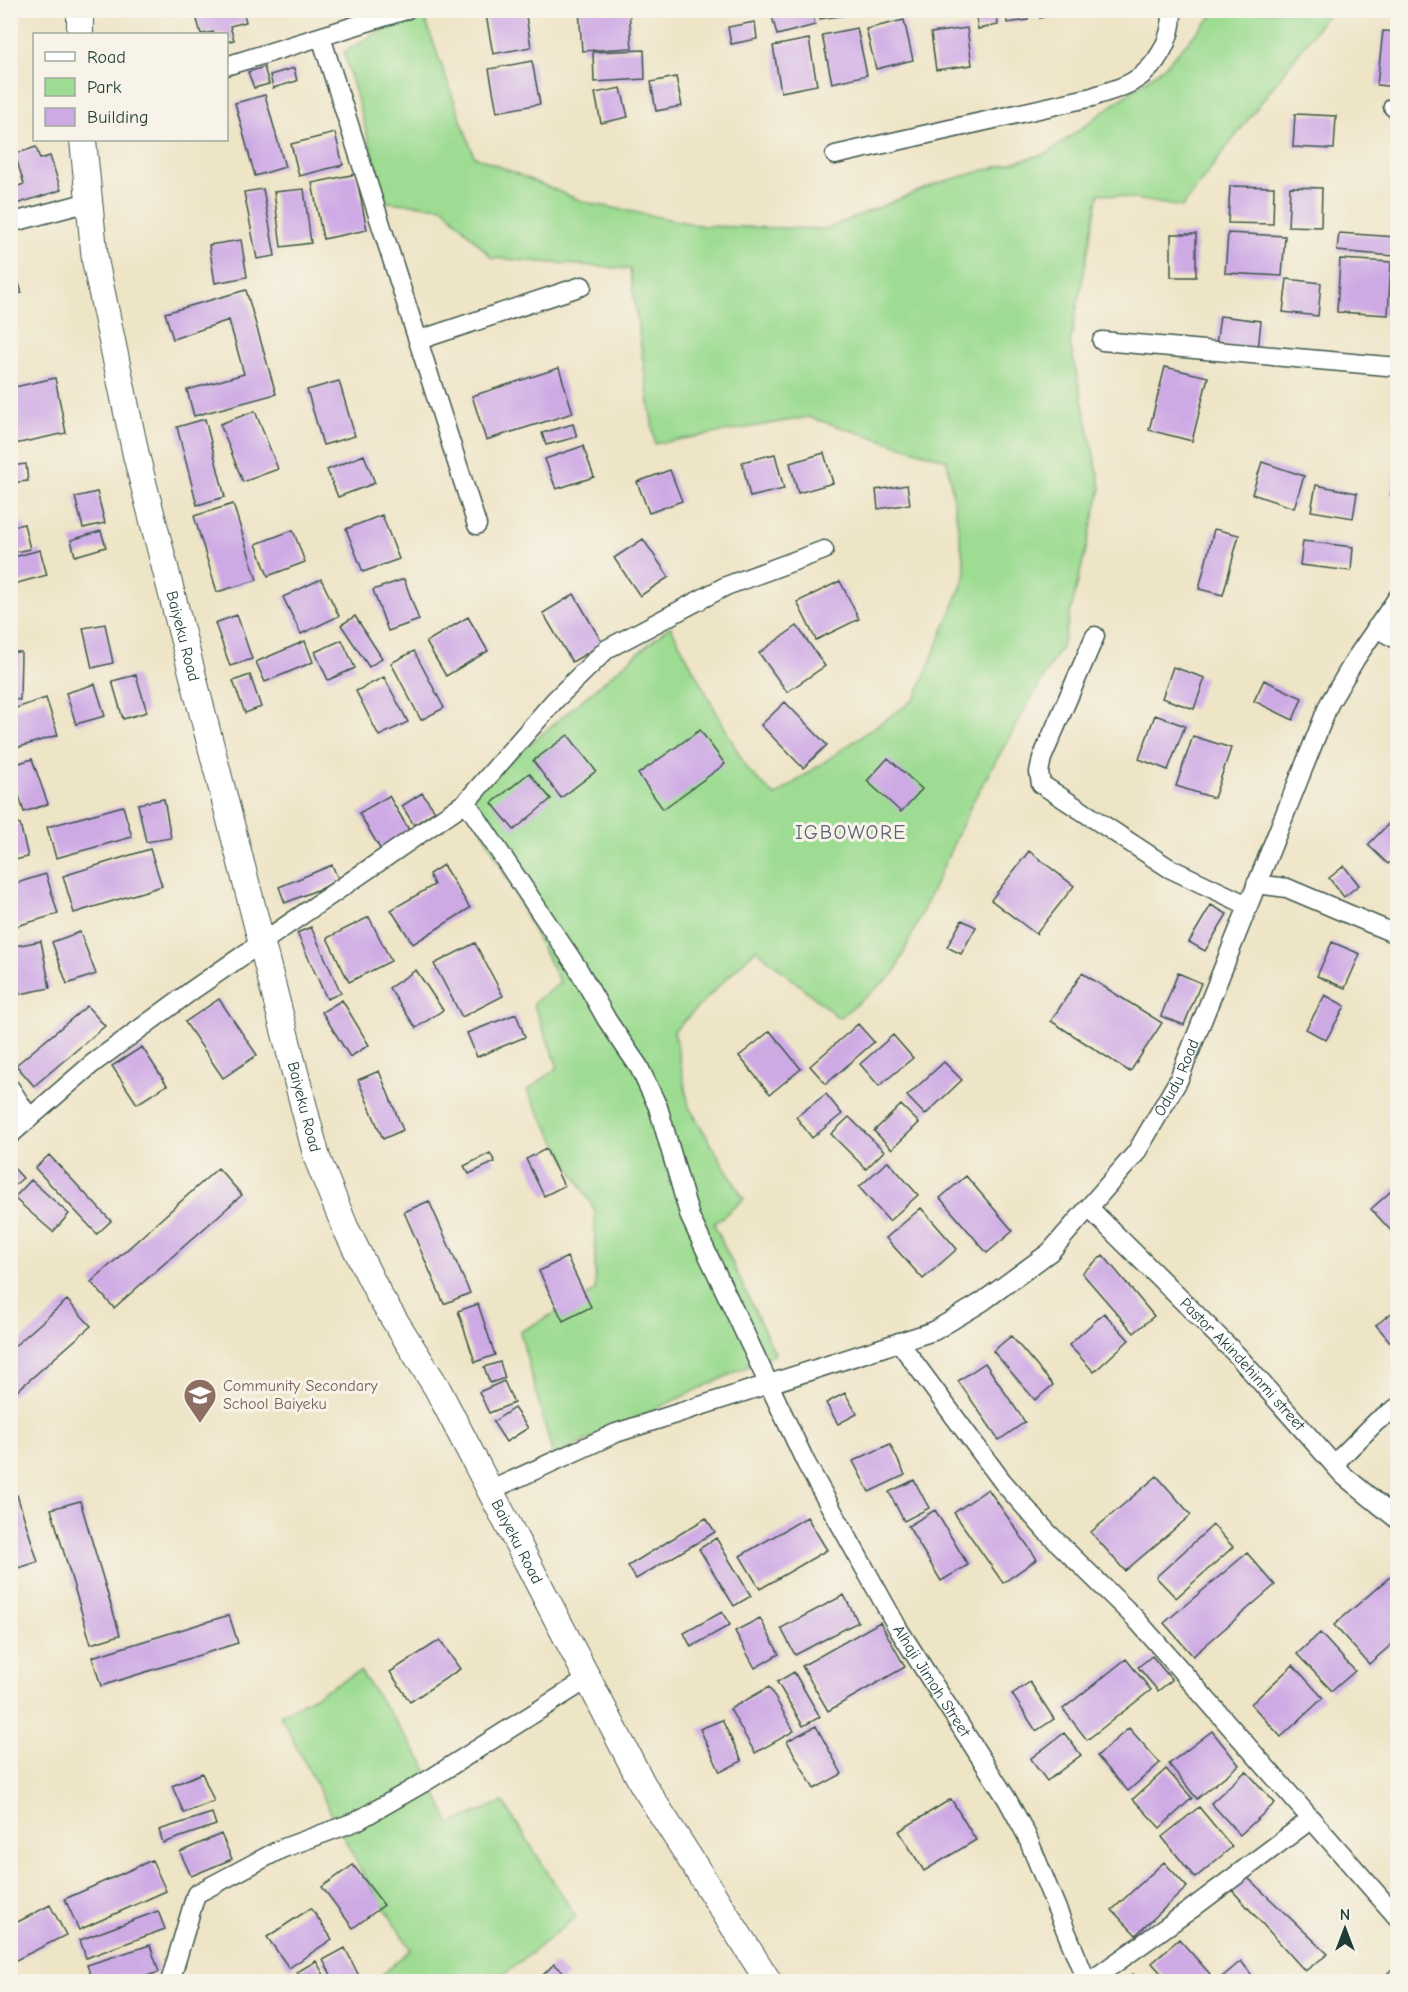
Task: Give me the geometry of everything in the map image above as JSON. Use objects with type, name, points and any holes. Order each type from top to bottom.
[{"type":"main road","points":[[80,10],[80,33]]},
{"type":"main road","name":"Baiyeku Road","points":[[83,141],[95,260],[136,455],[317,1158],[345,1227],[380,1297],[437,1388],[644,1785],[769,1982]]},
{"type":"street","points":[[228,65],[406,10]]},
{"type":"street","points":[[835,155],[1092,97],[1132,82],[1162,51],[1172,28],[1172,10]]},
{"type":"street","points":[[321,37],[477,525]]},
{"type":"street","points":[[10,224],[89,202]]},
{"type":"street","points":[[419,340],[582,286]]},
{"type":"street","points":[[1102,341],[1398,367]]},
{"type":"street","points":[[10,1135],[92,1064],[466,802],[555,700],[607,649],[717,590],[824,550]]},
{"type":"street","name":"Odudu Road","points":[[489,1491],[616,1433],[934,1331],[982,1302],[1050,1252],[1136,1153],[1178,1081],[1329,704],[1398,597]]},
{"type":"street","points":[[1376,628],[1398,640]]},
{"type":"street","points":[[1095,636],[1042,758],[1039,772],[1041,784],[1169,868],[1247,905]]},
{"type":"street","name":"Alhaji Jimoh Street","points":[[466,802],[577,967],[607,1020],[639,1067],[658,1107],[690,1216],[806,1463],[899,1630],[1007,1798],[1026,1834],[1088,1982]]},
{"type":"street","points":[[1256,884],[1287,888],[1398,935]]},
{"type":"street","points":[[10,1088],[29,1117]]},
{"type":"street","name":"Pastor Akindehinmi street","points":[[1089,1208],[1236,1354],[1356,1487],[1398,1520]]},
{"type":"street","points":[[899,1342],[1002,1480],[1047,1532],[1151,1636],[1398,1918]]},
{"type":"street","points":[[1334,1464],[1377,1421],[1398,1407]]},
{"type":"street","points":[[170,1982],[196,1894],[281,1849],[357,1821],[430,1779],[588,1679]]},
{"type":"street","points":[[1088,1982],[1190,1910],[1310,1820]]},
{"type":"green space","points":[[414,11],[422,11],[474,156],[584,202],[703,226],[826,229],[938,183],[1048,153],[1164,67],[1217,11],[1330,11],[1182,207],[1099,193],[1070,344],[1101,488],[1063,643],[973,801],[894,974],[839,1018],[756,949],[674,1031],[689,1107],[744,1199],[714,1224],[775,1354],[553,1456],[520,1332],[595,1291],[595,1211],[527,1091],[558,1067],[533,1003],[560,983],[466,798],[670,626],[747,769],[775,796],[915,699],[966,575],[947,460],[808,417],[655,444],[630,269],[492,258],[443,207],[386,202],[344,52]]},
{"type":"green space","points":[[360,1671],[423,1762],[450,1824],[503,1802],[576,1917],[496,1981],[375,1981],[411,1949],[364,1876],[280,1715]]},
{"type":"building","points":[[217,10],[243,10],[246,22],[230,26],[234,40],[228,42],[228,33],[201,33],[196,16]]},
{"type":"building","points":[[525,10],[531,47],[493,54],[486,15]]},
{"type":"building","points":[[579,10],[629,10],[632,48],[582,51]]},
{"type":"building","points":[[792,10],[812,10],[815,25],[777,35],[772,16]]},
{"type":"building","points":[[818,10],[867,10],[867,12],[820,19]]},
{"type":"building","points":[[975,10],[996,10],[998,25],[978,29]]},
{"type":"building","points":[[1006,10],[1027,10],[1028,20],[1007,23]]},
{"type":"building","points":[[1038,10],[1065,10],[1065,11],[1040,18]]},
{"type":"building","points":[[904,20],[913,60],[876,69],[866,29]]},
{"type":"building","points":[[755,22],[757,39],[731,44],[728,27]]},
{"type":"building","points":[[857,28],[867,75],[832,83],[822,35]]},
{"type":"building","points":[[967,28],[972,65],[936,70],[931,33]]},
{"type":"building","points":[[1383,31],[1398,32],[1398,87],[1377,85]]},
{"type":"building","points":[[809,39],[817,85],[781,92],[773,46]]},
{"type":"building","points":[[644,50],[645,79],[594,82],[593,52]]},
{"type":"building","points":[[532,61],[540,104],[497,112],[489,69]]},
{"type":"building","points":[[264,67],[269,84],[254,88],[248,72]]},
{"type":"building","points":[[294,68],[297,81],[273,88],[270,75]]},
{"type":"building","points":[[676,77],[682,106],[656,111],[651,82]]},
{"type":"building","points":[[621,88],[628,117],[601,123],[595,93]]},
{"type":"building","points":[[265,95],[285,167],[255,176],[235,103]]},
{"type":"building","points":[[1295,114],[1336,116],[1334,149],[1293,147]]},
{"type":"building","points":[[335,133],[343,165],[299,176],[291,144]]},
{"type":"building","points":[[36,147],[40,159],[50,156],[61,190],[10,206],[10,189],[24,184],[15,154]]},
{"type":"building","points":[[356,174],[367,230],[323,239],[312,183]]},
{"type":"building","points":[[1230,186],[1274,187],[1273,224],[1228,223]]},
{"type":"building","points":[[1290,187],[1322,188],[1321,227],[1288,226]]},
{"type":"building","points":[[263,189],[275,256],[257,259],[244,192]]},
{"type":"building","points":[[304,189],[311,243],[281,247],[274,192]]},
{"type":"building","points":[[1228,233],[1285,236],[1282,276],[1225,273]]},
{"type":"building","points":[[1339,233],[1396,237],[1394,256],[1337,251]]},
{"type":"building","points":[[1171,234],[1196,234],[1196,277],[1171,277]]},
{"type":"building","points":[[241,240],[247,277],[215,283],[209,245]]},
{"type":"building","points":[[10,256],[22,293],[10,296]]},
{"type":"building","points":[[1340,259],[1391,262],[1388,315],[1337,312]]},
{"type":"building","points":[[1287,279],[1321,283],[1318,316],[1283,312]]},
{"type":"building","points":[[246,290],[276,394],[194,416],[187,390],[244,374],[229,320],[173,339],[165,313]]},
{"type":"building","points":[[1220,316],[1261,321],[1258,350],[1216,345]]},
{"type":"building","points":[[1165,367],[1208,377],[1192,441],[1149,430]]},
{"type":"building","points":[[559,368],[573,413],[486,440],[472,396]]},
{"type":"building","points":[[55,378],[66,433],[10,445],[10,388]]},
{"type":"building","points":[[339,381],[355,436],[323,445],[307,390]]},
{"type":"building","points":[[255,411],[278,469],[243,482],[220,424]]},
{"type":"building","points":[[205,419],[225,497],[197,505],[177,427]]},
{"type":"building","points":[[573,424],[577,437],[546,445],[542,433]]},
{"type":"building","points":[[583,446],[594,477],[556,489],[545,459]]},
{"type":"building","points":[[824,453],[833,483],[798,493],[790,463]]},
{"type":"building","points":[[775,454],[784,489],[750,497],[742,462]]},
{"type":"building","points":[[364,455],[375,483],[338,497],[327,470]]},
{"type":"building","points":[[1262,462],[1304,476],[1294,508],[1252,494]]},
{"type":"building","points":[[26,464],[28,481],[10,483],[10,466]]},
{"type":"building","points":[[1396,465],[1398,465],[1398,496],[1391,495]]},
{"type":"building","points":[[670,470],[682,501],[649,513],[637,482]]},
{"type":"building","points":[[907,485],[910,504],[878,509],[876,490]]},
{"type":"building","points":[[1316,485],[1357,493],[1353,518],[1311,511]]},
{"type":"building","points":[[97,492],[105,523],[83,528],[75,497]]},
{"type":"building","points":[[233,504],[257,580],[217,592],[194,516]]},
{"type":"building","points":[[382,515],[399,559],[363,572],[346,529]]},
{"type":"building","points":[[24,524],[30,549],[10,553],[10,527]]},
{"type":"building","points":[[1214,529],[1239,535],[1223,595],[1199,589]]},
{"type":"building","points":[[293,530],[305,562],[268,576],[256,544]]},
{"type":"building","points":[[101,531],[106,547],[75,556],[71,540]]},
{"type":"building","points":[[643,539],[669,577],[640,596],[614,558]]},
{"type":"building","points":[[1303,541],[1353,547],[1351,571],[1300,565]]},
{"type":"building","points":[[40,550],[47,575],[10,585],[10,558]]},
{"type":"building","points":[[321,579],[339,616],[301,634],[283,597]]},
{"type":"building","points":[[404,579],[419,620],[388,631],[373,590]]},
{"type":"building","points":[[840,581],[859,619],[816,640],[797,602]]},
{"type":"building","points":[[574,594],[603,644],[572,662],[543,613]]},
{"type":"building","points":[[237,615],[252,659],[230,666],[215,623]]},
{"type":"building","points":[[355,616],[382,658],[369,667],[341,625]]},
{"type":"building","points":[[468,617],[488,651],[446,676],[426,642]]},
{"type":"building","points":[[105,624],[113,663],[92,668],[83,628]]},
{"type":"building","points":[[797,626],[825,666],[787,692],[759,653]]},
{"type":"building","points":[[342,640],[355,668],[328,680],[315,652]]},
{"type":"building","points":[[305,641],[313,662],[265,682],[256,662]]},
{"type":"building","points":[[414,651],[444,708],[421,720],[391,663]]},
{"type":"building","points":[[10,652],[21,652],[20,700],[10,699]]},
{"type":"building","points":[[1173,667],[1205,678],[1194,709],[1162,698]]},
{"type":"building","points":[[136,675],[147,712],[123,719],[112,681]]},
{"type":"building","points":[[250,675],[261,707],[245,713],[233,681]]},
{"type":"building","points":[[384,677],[408,722],[379,736],[356,691]]},
{"type":"building","points":[[1264,680],[1302,698],[1293,720],[1254,701]]},
{"type":"building","points":[[95,684],[105,716],[76,724],[66,693]]},
{"type":"building","points":[[46,698],[58,735],[10,750],[10,710]]},
{"type":"building","points":[[785,702],[827,745],[803,768],[761,725]]},
{"type":"building","points":[[1155,715],[1185,726],[1168,770],[1139,759]]},
{"type":"building","points":[[700,730],[725,764],[663,809],[638,774]]},
{"type":"building","points":[[568,735],[596,771],[561,798],[533,761]]},
{"type":"building","points":[[1193,736],[1231,748],[1214,798],[1176,786]]},
{"type":"building","points":[[888,758],[922,789],[901,812],[867,781]]},
{"type":"building","points":[[32,759],[48,804],[24,812],[10,766]]},
{"type":"building","points":[[529,773],[551,799],[514,830],[492,803]]},
{"type":"building","points":[[422,793],[435,811],[414,825],[402,806]]},
{"type":"building","points":[[389,796],[412,835],[382,852],[359,813]]},
{"type":"building","points":[[164,799],[171,838],[146,842],[138,804]]},
{"type":"building","points":[[123,806],[132,837],[56,858],[47,827]]},
{"type":"building","points":[[1398,814],[1398,854],[1388,864],[1368,845]]},
{"type":"building","points":[[20,824],[28,857],[10,861],[10,826]]},
{"type":"building","points":[[150,849],[162,886],[74,913],[63,876]]},
{"type":"building","points":[[1029,851],[1074,886],[1036,934],[991,900]]},
{"type":"building","points":[[332,865],[339,881],[285,903],[279,887]]},
{"type":"building","points":[[443,865],[470,908],[413,944],[391,910],[434,885],[429,874]]},
{"type":"building","points":[[1344,866],[1359,885],[1344,897],[1329,878]]},
{"type":"building","points":[[46,874],[58,914],[10,928],[10,885]]},
{"type":"building","points":[[1211,905],[1227,914],[1205,951],[1189,942]]},
{"type":"building","points":[[369,917],[391,961],[349,982],[327,938]]},
{"type":"building","points":[[962,920],[976,927],[961,954],[947,947]]},
{"type":"building","points":[[311,927],[341,993],[327,999],[297,933]]},
{"type":"building","points":[[80,932],[96,974],[67,984],[52,942]]},
{"type":"building","points":[[41,941],[50,988],[10,996],[10,947]]},
{"type":"building","points":[[1332,942],[1360,954],[1345,988],[1317,976]]},
{"type":"building","points":[[475,943],[503,996],[462,1017],[434,964]]},
{"type":"building","points":[[416,970],[443,1010],[416,1028],[389,988]]},
{"type":"building","points":[[1082,973],[1162,1023],[1130,1072],[1051,1021]]},
{"type":"building","points":[[1178,973],[1201,983],[1184,1025],[1161,1016]]},
{"type":"building","points":[[1325,995],[1345,1006],[1326,1040],[1306,1029]]},
{"type":"building","points":[[219,999],[257,1055],[223,1078],[185,1022]]},
{"type":"building","points":[[342,1000],[369,1045],[350,1057],[322,1012]]},
{"type":"building","points":[[87,1006],[105,1026],[34,1086],[16,1065]]},
{"type":"building","points":[[516,1014],[525,1037],[477,1057],[467,1033]]},
{"type":"building","points":[[858,1024],[874,1042],[826,1084],[810,1066]]},
{"type":"building","points":[[770,1031],[801,1069],[770,1094],[739,1056]]},
{"type":"building","points":[[893,1035],[913,1058],[879,1086],[860,1064]]},
{"type":"building","points":[[142,1047],[167,1085],[137,1104],[112,1066]]},
{"type":"building","points":[[944,1062],[962,1080],[925,1115],[907,1096]]},
{"type":"building","points":[[379,1071],[403,1130],[383,1139],[358,1080]]},
{"type":"building","points":[[826,1094],[842,1114],[812,1138],[796,1117]]},
{"type":"building","points":[[901,1105],[919,1123],[892,1149],[874,1131]]},
{"type":"building","points":[[849,1117],[884,1151],[866,1169],[831,1134]]},
{"type":"building","points":[[546,1149],[564,1186],[544,1196],[526,1159]]},
{"type":"building","points":[[490,1153],[495,1162],[469,1174],[464,1166]]},
{"type":"building","points":[[49,1155],[111,1221],[97,1234],[35,1168]]},
{"type":"building","points":[[888,1161],[918,1195],[889,1221],[859,1187]]},
{"type":"building","points":[[10,1164],[23,1178],[10,1189]]},
{"type":"building","points":[[218,1168],[242,1195],[114,1308],[91,1282]]},
{"type":"building","points":[[966,1176],[1013,1231],[987,1253],[940,1198]]},
{"type":"building","points":[[31,1180],[69,1214],[53,1232],[14,1198]]},
{"type":"building","points":[[1398,1185],[1398,1235],[1396,1236],[1371,1209]]},
{"type":"building","points":[[429,1201],[470,1293],[444,1304],[404,1212]]},
{"type":"building","points":[[921,1208],[957,1249],[923,1279],[886,1238]]},
{"type":"building","points":[[1103,1255],[1154,1316],[1134,1333],[1082,1273]]},
{"type":"building","points":[[567,1257],[591,1307],[563,1321],[539,1271]]},
{"type":"building","points":[[67,1300],[91,1326],[10,1397],[10,1350]]},
{"type":"building","points":[[478,1304],[495,1355],[475,1362],[458,1311]]},
{"type":"building","points":[[1398,1308],[1398,1351],[1376,1325]]},
{"type":"building","points":[[1104,1313],[1129,1340],[1094,1372],[1069,1345]]},
{"type":"building","points":[[1011,1336],[1053,1385],[1035,1400],[993,1351]]},
{"type":"building","points":[[500,1362],[505,1378],[490,1383],[484,1367]]},
{"type":"building","points":[[985,1363],[1025,1422],[999,1440],[958,1381]]},
{"type":"building","points":[[504,1381],[514,1403],[489,1413],[479,1392]]},
{"type":"building","points":[[845,1393],[857,1414],[838,1424],[826,1403]]},
{"type":"building","points":[[514,1408],[528,1428],[506,1442],[493,1422]]},
{"type":"building","points":[[890,1444],[905,1475],[869,1492],[853,1461]]},
{"type":"building","points":[[1157,1476],[1191,1515],[1125,1571],[1091,1532]]},
{"type":"building","points":[[914,1480],[929,1508],[904,1521],[889,1492]]},
{"type":"building","points":[[988,1489],[1037,1559],[1003,1583],[954,1513]]},
{"type":"building","points":[[17,1495],[38,1562],[18,1568],[10,1544],[10,1497]]},
{"type":"building","points":[[80,1501],[120,1635],[91,1644],[51,1509]]},
{"type":"building","points":[[935,1510],[968,1565],[941,1581],[908,1526]]},
{"type":"building","points":[[807,1517],[827,1550],[760,1589],[740,1556]]},
{"type":"building","points":[[706,1518],[715,1532],[636,1579],[628,1566]]},
{"type":"building","points":[[1213,1525],[1233,1547],[1176,1598],[1156,1577]]},
{"type":"building","points":[[716,1538],[751,1596],[734,1606],[699,1549]]},
{"type":"building","points":[[1247,1553],[1275,1585],[1193,1656],[1164,1623]]},
{"type":"building","points":[[1398,1570],[1398,1639],[1369,1664],[1334,1625]]},
{"type":"building","points":[[844,1595],[858,1622],[795,1655],[781,1628]]},
{"type":"building","points":[[722,1612],[730,1625],[691,1647],[684,1633]]},
{"type":"building","points":[[229,1615],[238,1643],[101,1686],[92,1657]]},
{"type":"building","points":[[760,1618],[779,1654],[755,1668],[735,1631]]},
{"type":"building","points":[[880,1622],[905,1667],[828,1711],[802,1666]]},
{"type":"building","points":[[1320,1633],[1355,1671],[1332,1691],[1297,1654]]},
{"type":"building","points":[[440,1640],[460,1669],[410,1702],[390,1672]]},
{"type":"building","points":[[1152,1656],[1172,1680],[1158,1691],[1138,1667]]},
{"type":"building","points":[[1126,1659],[1151,1690],[1087,1740],[1063,1709]]},
{"type":"building","points":[[1293,1665],[1323,1698],[1281,1737],[1251,1704]]},
{"type":"building","points":[[794,1672],[820,1717],[803,1726],[777,1682]]},
{"type":"building","points":[[1030,1682],[1054,1719],[1036,1731],[1012,1694]]},
{"type":"building","points":[[769,1687],[794,1731],[755,1753],[730,1709]]},
{"type":"building","points":[[722,1720],[742,1761],[720,1772],[700,1729]]},
{"type":"building","points":[[816,1726],[842,1774],[814,1789],[787,1741]]},
{"type":"building","points":[[1129,1728],[1160,1763],[1128,1791],[1097,1756]]},
{"type":"building","points":[[1212,1731],[1239,1765],[1197,1799],[1169,1764]]},
{"type":"building","points":[[1064,1733],[1081,1755],[1047,1781],[1030,1759]]},
{"type":"building","points":[[1166,1769],[1192,1798],[1160,1828],[1133,1799]]},
{"type":"building","points":[[1246,1771],[1275,1803],[1240,1835],[1211,1803]]},
{"type":"building","points":[[202,1773],[214,1801],[184,1813],[172,1786]]},
{"type":"building","points":[[951,1799],[976,1840],[924,1871],[899,1831]]},
{"type":"building","points":[[1199,1807],[1232,1847],[1195,1878],[1162,1837]]},
{"type":"building","points":[[212,1813],[216,1825],[163,1843],[159,1830]]},
{"type":"building","points":[[221,1834],[232,1859],[191,1876],[180,1852]]},
{"type":"building","points":[[152,1860],[166,1891],[79,1930],[65,1899]]},
{"type":"building","points":[[1164,1862],[1187,1887],[1136,1935],[1112,1910]]},
{"type":"building","points":[[353,1865],[384,1905],[353,1928],[322,1887]]},
{"type":"building","points":[[1247,1877],[1328,1954],[1305,1971],[1231,1889]]},
{"type":"building","points":[[50,1905],[66,1935],[10,1963],[10,1926]]},
{"type":"building","points":[[311,1908],[332,1939],[289,1968],[267,1937]]},
{"type":"building","points":[[158,1911],[165,1929],[86,1958],[80,1940]]},
{"type":"building","points":[[1179,1939],[1210,1974],[1201,1982],[1169,1982],[1152,1963]]},
{"type":"building","points":[[150,1945],[159,1972],[129,1982],[93,1982],[87,1965]]},
{"type":"building","points":[[345,1948],[362,1982],[335,1982],[323,1960]]},
{"type":"building","points":[[316,1961],[328,1982],[303,1982],[297,1972]]},
{"type":"building","points":[[1241,1961],[1257,1982],[1216,1982]]},
{"type":"building","points":[[1398,1963],[1398,1982],[1379,1982]]},
{"type":"building","points":[[554,1964],[567,1975],[561,1982],[547,1982],[542,1976]]},
{"type":"building","points":[[1133,1974],[1138,1982],[1122,1982]]},
{"type":"place","name":"Community Secondary School Baiyeku","points":[[200,1424]]},
{"type":"district","name":"IGBOWORE","points":[[851,832]]}]
